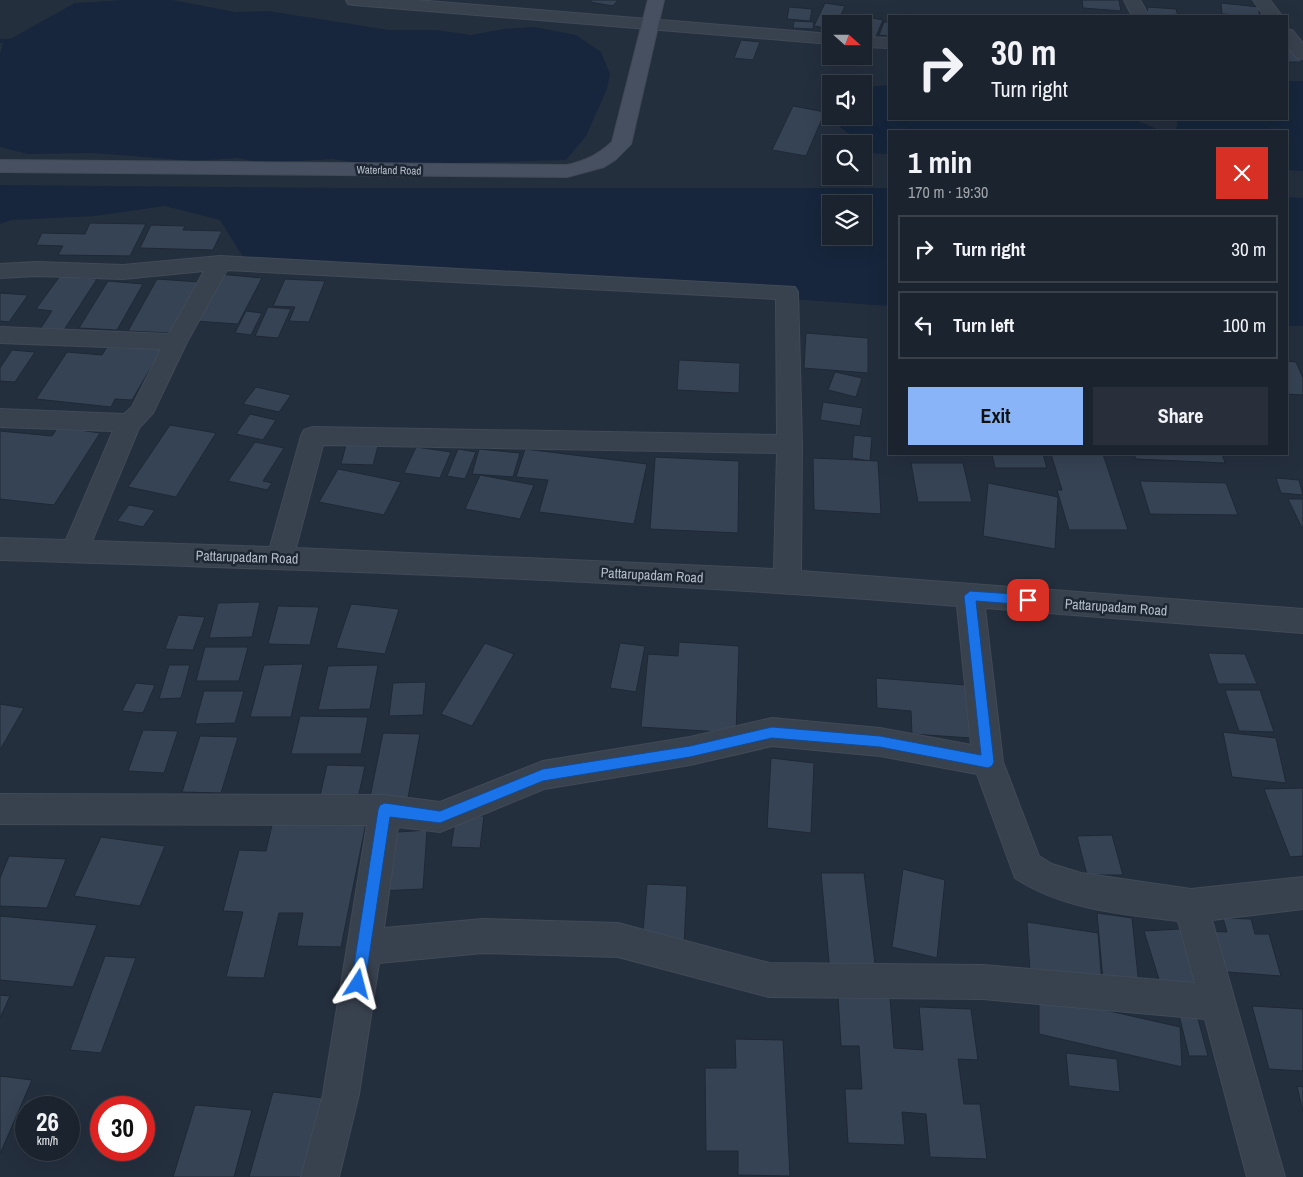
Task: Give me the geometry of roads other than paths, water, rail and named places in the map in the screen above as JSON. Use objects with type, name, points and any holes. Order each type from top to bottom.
[{"type":"main road","name":"Waterland Road","points":[[0,166],[566,171],[588,167],[606,159],[621,144],[656,0]]},
{"type":"street","points":[[354,0],[822,38]]},
{"type":"street","points":[[1132,0],[1140,15]]},
{"type":"street","points":[[1261,0],[1272,15]]},
{"type":"street","points":[[1288,38],[1303,54]]},
{"type":"street","points":[[872,42],[888,43]]},
{"type":"street","points":[[0,271],[37,269],[123,272],[220,263],[788,292],[790,444],[787,582]]},
{"type":"street","points":[[75,550],[129,423],[141,413],[176,342],[220,263]]},
{"type":"street","points":[[0,335],[176,342]]},
{"type":"street","points":[[0,418],[129,423]]},
{"type":"street","points":[[280,558],[313,436],[790,444]]},
{"type":"street","name":"Pattarupadam Road","points":[[0,548],[280,558],[787,582],[1303,621]]},
{"type":"street","points":[[970,596],[988,762],[1027,867],[1036,875],[1102,894],[1191,906],[1303,893]]},
{"type":"street","points":[[0,808],[385,810],[440,817],[543,775],[690,752],[772,732],[880,742],[988,762]]},
{"type":"street","points":[[320,1177],[341,1094],[385,810]]},
{"type":"street","points":[[1191,906],[1266,1177]]},
{"type":"street","points":[[364,947],[483,936],[618,940],[769,980],[983,982],[1218,1003]]},
{"type":"water","points":[[123,0],[172,0],[235,12],[268,11],[389,30],[436,30],[471,35],[504,29],[534,27],[576,35],[601,52],[610,74],[607,89],[586,136],[566,160],[373,165],[333,159],[265,163],[237,158],[195,161],[93,153],[28,154],[0,147],[0,54],[3,43],[75,3]]},
{"type":"water","points":[[1288,81],[1303,81],[1303,171],[1288,170],[1288,130],[1176,130],[1178,120],[1288,120]]},
{"type":"water","points":[[888,85],[888,120],[1135,120],[1157,129],[1176,130],[888,130],[888,154],[872,153],[872,135],[851,135],[840,127],[842,125],[872,125],[872,86]]},
{"type":"water","points":[[0,185],[349,188],[888,188],[888,306],[245,260],[220,220],[165,206],[95,216],[12,220],[0,224]]},
{"type":"water","points":[[1288,197],[1303,198],[1303,326],[1288,326]]},
{"type":"waterway","points":[[0,41],[22,40]]}]
